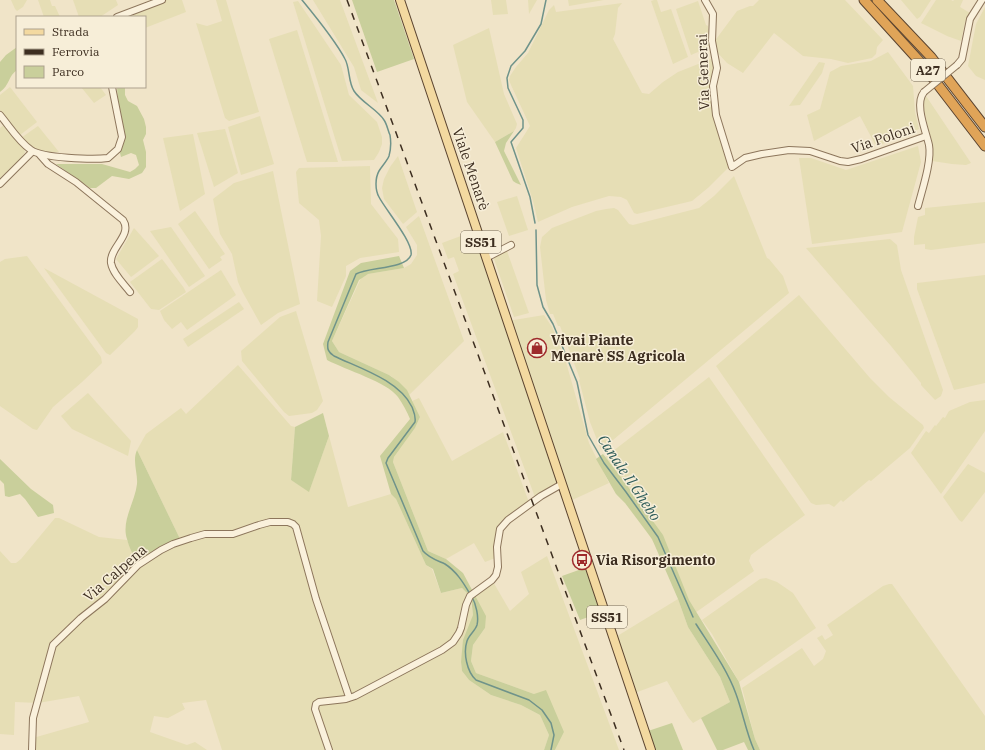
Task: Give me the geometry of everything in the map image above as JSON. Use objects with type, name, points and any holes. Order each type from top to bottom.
[{"type":"highway","name":"A27","points":[[864,0],[922,64],[985,146]]},
{"type":"highway","name":"A27","points":[[878,0],[931,57],[985,127]]},
{"type":"main road","name":"Viale Menarè","points":[[400,0],[562,484]]},
{"type":"main road","name":"SS51","points":[[562,484],[651,750]]},
{"type":"street","points":[[120,16],[162,0]]},
{"type":"street","name":"Via Generai","points":[[705,0],[713,14],[712,41],[717,68],[713,86],[716,115],[732,167]]},
{"type":"street","name":"Via Poloni","points":[[918,206],[930,149],[926,136],[920,101],[924,92],[957,65],[962,59],[970,19],[982,0]]},
{"type":"street","points":[[0,115],[24,145],[32,152],[40,155],[103,159],[108,158],[116,153],[122,137],[112,88]]},
{"type":"street","name":"Via Poloni","points":[[732,167],[745,158],[789,150],[810,151],[840,161],[848,162],[861,159],[926,136]]},
{"type":"street","points":[[0,184],[32,152]]},
{"type":"street","points":[[40,155],[48,164],[95,196],[126,224],[125,231],[111,261],[113,270],[130,292]]},
{"type":"street","points":[[486,258],[511,245]]},
{"type":"street","points":[[329,750],[315,706],[319,702],[343,700],[354,696],[425,660],[453,642],[461,628],[466,605],[472,595],[492,580],[496,575],[498,567],[497,547],[500,529],[508,520],[541,496],[562,484]]},
{"type":"street","name":"Via Calpena","points":[[32,750],[33,718],[53,645],[81,618],[105,599],[138,565],[161,550],[205,534],[233,534],[270,522],[288,522],[294,524],[296,527],[316,599],[349,698]]},
{"type":"shaded area","points":[[11,0],[27,0],[23,7],[17,11]]},
{"type":"shaded area","points":[[38,0],[50,0],[52,6],[55,6],[60,16],[44,16]]},
{"type":"shaded area","points":[[73,0],[116,0],[118,5],[102,16],[79,16]]},
{"type":"shaded area","points":[[166,0],[182,0],[186,12],[146,28],[146,16],[126,16]]},
{"type":"shaded area","points":[[216,0],[226,0],[259,112],[229,121],[225,118],[196,23],[207,26],[222,21]]},
{"type":"shaded area","points":[[313,0],[340,0],[378,103],[361,90],[354,67]]},
{"type":"shaded area","points":[[491,0],[506,0],[508,14],[493,15]]},
{"type":"shaded area","points":[[528,0],[537,0],[529,14]]},
{"type":"shaded area","points":[[568,0],[604,0],[569,6]]},
{"type":"shaded area","points":[[657,0],[661,12],[671,9],[688,57],[673,64],[651,1]]},
{"type":"shaded area","points":[[759,0],[845,0],[883,40],[877,47],[876,54],[872,58],[848,63],[831,59],[803,56],[774,33],[743,73],[727,63],[715,50],[714,42],[737,11],[753,6]]},
{"type":"shaded area","points":[[901,0],[931,0],[920,17],[917,19]]},
{"type":"shaded area","points":[[936,0],[963,0],[960,7],[970,13],[965,22],[961,41],[921,23]]},
{"type":"shaded area","points":[[298,1],[341,65],[349,95],[377,122],[382,137],[382,144],[374,160],[342,161],[293,2]]},
{"type":"shaded area","points":[[698,1],[706,25],[708,26],[709,45],[705,49],[691,55],[676,9]]},
{"type":"shaded area","points":[[622,3],[618,8],[613,39],[642,93],[649,94],[678,72],[711,59],[716,70],[712,83],[729,167],[692,201],[637,214],[634,213],[627,200],[621,197],[609,196],[572,207],[538,222],[516,148],[530,126],[509,80],[510,76],[528,53],[549,10],[554,5],[556,12]]},
{"type":"shaded area","points":[[985,7],[985,80],[976,76],[968,66],[976,24]]},
{"type":"shaded area","points":[[489,28],[504,94],[517,124],[514,131],[495,142],[467,102],[453,45]]},
{"type":"shaded area","points":[[297,30],[338,162],[307,162],[269,39]]},
{"type":"shaded area","points":[[888,52],[913,86],[915,112],[919,129],[906,136],[876,146],[860,116],[814,141],[807,115],[820,109],[830,72],[841,66],[871,61]]},
{"type":"shaded area","points":[[819,62],[825,63],[822,73],[800,105],[789,106]]},
{"type":"shaded area","points":[[10,87],[37,122],[20,135],[0,110],[0,95]]},
{"type":"shaded area","points":[[82,88],[101,88],[106,95],[94,103]]},
{"type":"shaded area","points":[[926,96],[971,163],[966,165],[932,161],[933,146],[923,107]]},
{"type":"shaded area","points":[[260,116],[274,164],[241,175],[228,127]]},
{"type":"shaded area","points":[[5,124],[25,152],[21,158],[0,178],[0,128]]},
{"type":"shaded area","points":[[38,126],[59,152],[43,152],[31,148],[21,138]]},
{"type":"shaded area","points":[[225,129],[238,173],[214,187],[197,133]]},
{"type":"shaded area","points":[[193,134],[205,194],[180,211],[163,138]]},
{"type":"shaded area","points":[[918,146],[921,162],[902,232],[812,244],[799,158],[811,158],[846,170]]},
{"type":"shaded area","points":[[398,156],[417,212],[403,224],[384,199],[382,188],[384,179],[390,167]]},
{"type":"shaded area","points":[[370,166],[371,204],[398,239],[399,252],[360,258],[346,266],[346,276],[332,307],[317,301],[321,236],[319,220],[299,203],[296,172],[299,168]]},
{"type":"shaded area","points":[[273,171],[300,304],[278,313],[261,325],[238,282],[232,254],[220,234],[213,199],[234,183]]},
{"type":"shaded area","points":[[734,176],[767,258],[783,276],[789,293],[601,450],[590,422],[579,380],[580,379],[560,326],[558,326],[553,314],[550,314],[546,300],[540,247],[542,237],[552,228],[596,211],[606,209],[614,208],[618,210],[629,224],[633,225],[699,208],[714,196]]},
{"type":"shaded area","points":[[517,196],[528,230],[509,236],[497,202]]},
{"type":"shaded area","points":[[985,202],[985,243],[931,250],[925,249],[925,244],[914,245],[918,217],[925,215],[925,208]]},
{"type":"shaded area","points":[[195,211],[225,254],[220,257],[222,260],[209,269],[178,224]]},
{"type":"shaded area","points":[[419,216],[464,341],[407,397],[391,376],[339,352],[332,341],[362,276],[404,268],[411,264],[417,255],[417,245],[406,227]]},
{"type":"shaded area","points":[[171,227],[205,276],[189,287],[150,231]]},
{"type":"shaded area","points":[[134,228],[159,256],[131,277],[116,259]]},
{"type":"shaded area","points":[[477,230],[508,321],[544,315],[552,327],[564,355],[589,443],[609,483],[568,502],[562,484],[536,500],[453,274],[459,271],[454,257],[448,259],[442,243]]},
{"type":"shaded area","points":[[890,239],[897,245],[901,270],[943,390],[941,396],[935,400],[921,385],[921,383],[891,346],[806,248]]},
{"type":"shaded area","points":[[507,251],[529,313],[514,317],[493,256]]},
{"type":"shaded area","points":[[27,256],[101,357],[102,363],[53,407],[37,430],[33,429],[0,406],[0,262],[5,259]]},
{"type":"shaded area","points":[[162,259],[186,292],[159,310],[151,309],[130,282]]},
{"type":"shaded area","points":[[44,268],[138,319],[138,327],[110,355],[106,353]]},
{"type":"shaded area","points":[[221,270],[236,295],[187,330],[181,322],[172,329],[164,320],[160,311]]},
{"type":"shaded area","points":[[985,275],[985,383],[954,390],[917,289],[917,283]]},
{"type":"shaded area","points":[[799,295],[870,378],[889,397],[923,425],[924,428],[910,448],[871,481],[869,480],[843,502],[841,500],[834,507],[829,504],[816,505],[811,503],[716,366]]},
{"type":"shaded area","points":[[239,302],[244,309],[188,347],[183,339]]},
{"type":"shaded area","points":[[296,311],[323,401],[317,410],[312,413],[289,416],[284,412],[242,361],[241,351],[280,317]]},
{"type":"shaded area","points":[[238,365],[291,426],[295,427],[291,480],[309,491],[329,436],[348,507],[391,494],[396,499],[426,565],[432,569],[441,593],[462,588],[470,596],[473,615],[461,662],[462,671],[469,680],[491,695],[521,705],[540,715],[549,735],[544,750],[222,750],[206,700],[182,703],[185,709],[168,718],[154,716],[150,732],[187,745],[195,742],[207,750],[32,750],[33,738],[89,722],[79,696],[38,703],[15,702],[14,735],[0,734],[0,551],[11,563],[16,563],[55,518],[59,518],[99,537],[127,540],[138,565],[181,541],[137,450],[146,434],[181,408],[186,414]]},
{"type":"shaded area","points":[[709,377],[805,515],[751,555],[749,561],[754,571],[695,613],[604,458]]},
{"type":"shaded area","points":[[88,393],[131,441],[128,456],[72,429],[61,416]]},
{"type":"shaded area","points":[[419,398],[452,461],[503,432],[530,505],[500,529],[498,557],[485,562],[474,543],[446,559],[428,551],[393,462],[394,457],[415,428],[420,417],[412,401]]},
{"type":"shaded area","points":[[985,400],[985,431],[941,494],[911,453],[926,431],[929,433],[943,417],[945,418],[949,411],[970,402]]},
{"type":"shaded area","points":[[968,464],[985,473],[985,492],[962,522],[943,497]]},
{"type":"shaded area","points":[[547,556],[619,750],[555,750],[564,732],[534,694],[476,673],[471,661],[473,645],[485,628],[473,594],[492,580],[510,611],[529,594],[521,572]]},
{"type":"shaded area","points":[[766,578],[777,582],[793,593],[816,628],[739,682],[712,634],[702,620],[760,579]]},
{"type":"shaded area","points":[[892,584],[985,716],[985,750],[760,750],[755,739],[742,688],[802,648],[814,666],[823,659],[826,651],[817,638],[822,635],[825,640],[833,635],[827,625],[883,586]]},
{"type":"shaded area","points":[[678,599],[688,627],[720,677],[730,702],[693,723],[667,681],[632,694],[614,638]]},
{"type":"green space","points":[[352,0],[394,0],[414,59],[377,72]]},
{"type":"green space","points":[[16,48],[16,71],[0,92],[0,62],[6,55]]},
{"type":"green space","points":[[117,88],[125,88],[125,95],[128,101],[137,106],[144,119],[146,134],[143,140],[146,152],[146,167],[142,173],[129,179],[112,176],[96,188],[90,188],[56,164],[102,164],[130,172],[135,169],[139,165],[136,155],[131,153],[121,157],[120,153],[123,144]]},
{"type":"green space","points":[[514,131],[506,143],[504,151],[521,185],[513,181],[495,142]]},
{"type":"green space","points":[[399,256],[404,268],[368,274],[359,280],[332,341],[339,352],[389,375],[407,390],[420,417],[415,428],[394,457],[393,462],[428,551],[446,559],[463,573],[486,616],[485,628],[473,645],[471,661],[476,673],[534,694],[546,690],[564,732],[555,750],[544,750],[549,735],[540,715],[521,705],[491,695],[469,680],[462,671],[461,662],[463,640],[473,615],[471,597],[462,588],[441,593],[433,569],[426,565],[396,499],[391,494],[380,456],[410,419],[403,405],[398,397],[385,386],[327,360],[323,344],[350,271],[361,263]]},
{"type":"green space","points":[[323,413],[329,436],[309,492],[291,480],[295,427]]},
{"type":"green space","points":[[137,450],[181,541],[138,565],[129,546],[126,532],[127,518],[137,484],[135,458]]},
{"type":"green space","points":[[603,454],[663,535],[689,600],[739,682],[755,739],[760,750],[748,750],[744,742],[723,750],[717,750],[701,718],[730,702],[720,677],[688,627],[678,599],[652,539],[625,503],[616,494],[596,459]]},
{"type":"green space","points":[[0,459],[31,489],[53,505],[54,513],[38,517],[20,494],[9,497],[5,496],[4,484],[0,480]]},
{"type":"green space","points":[[590,566],[605,611],[580,620],[562,576]]},
{"type":"green space","points":[[672,723],[683,750],[651,750],[645,732]]},
{"type":"waterway","points":[[302,0],[341,52],[347,63],[354,91],[378,113],[386,123],[390,135],[390,151],[388,158],[378,174],[376,188],[379,197],[404,235],[411,250],[411,255],[408,260],[402,263],[356,274],[328,342],[329,352],[334,356],[366,370],[388,382],[398,389],[412,407],[415,422],[388,458],[386,463],[423,551],[430,557],[445,564],[453,570],[470,594]]},
{"type":"waterway","name":"Canale Il Ghebo","points":[[535,223],[530,197],[511,142],[523,128],[523,120],[508,88],[507,78],[511,66],[525,51],[541,24],[546,0]]},
{"type":"waterway","name":"Canale Il Ghebo","points":[[536,230],[537,285],[543,307],[553,324],[577,382],[588,435],[604,463],[658,537],[693,617]]},
{"type":"waterway","points":[[472,597],[478,618],[477,625],[468,639],[465,651],[470,672],[476,680],[529,700],[542,710],[551,723],[554,735],[551,750]]},
{"type":"waterway","name":"Canale Il Ghebo","points":[[696,624],[728,676],[754,750]]},
{"type":"railway","points":[[347,0],[624,750]]},
{"type":"place","name":"Vivai Piante Menarè SS Agricola","points":[[537,348]]},
{"type":"place","name":"Via Risorgimento","points":[[582,560]]}]
